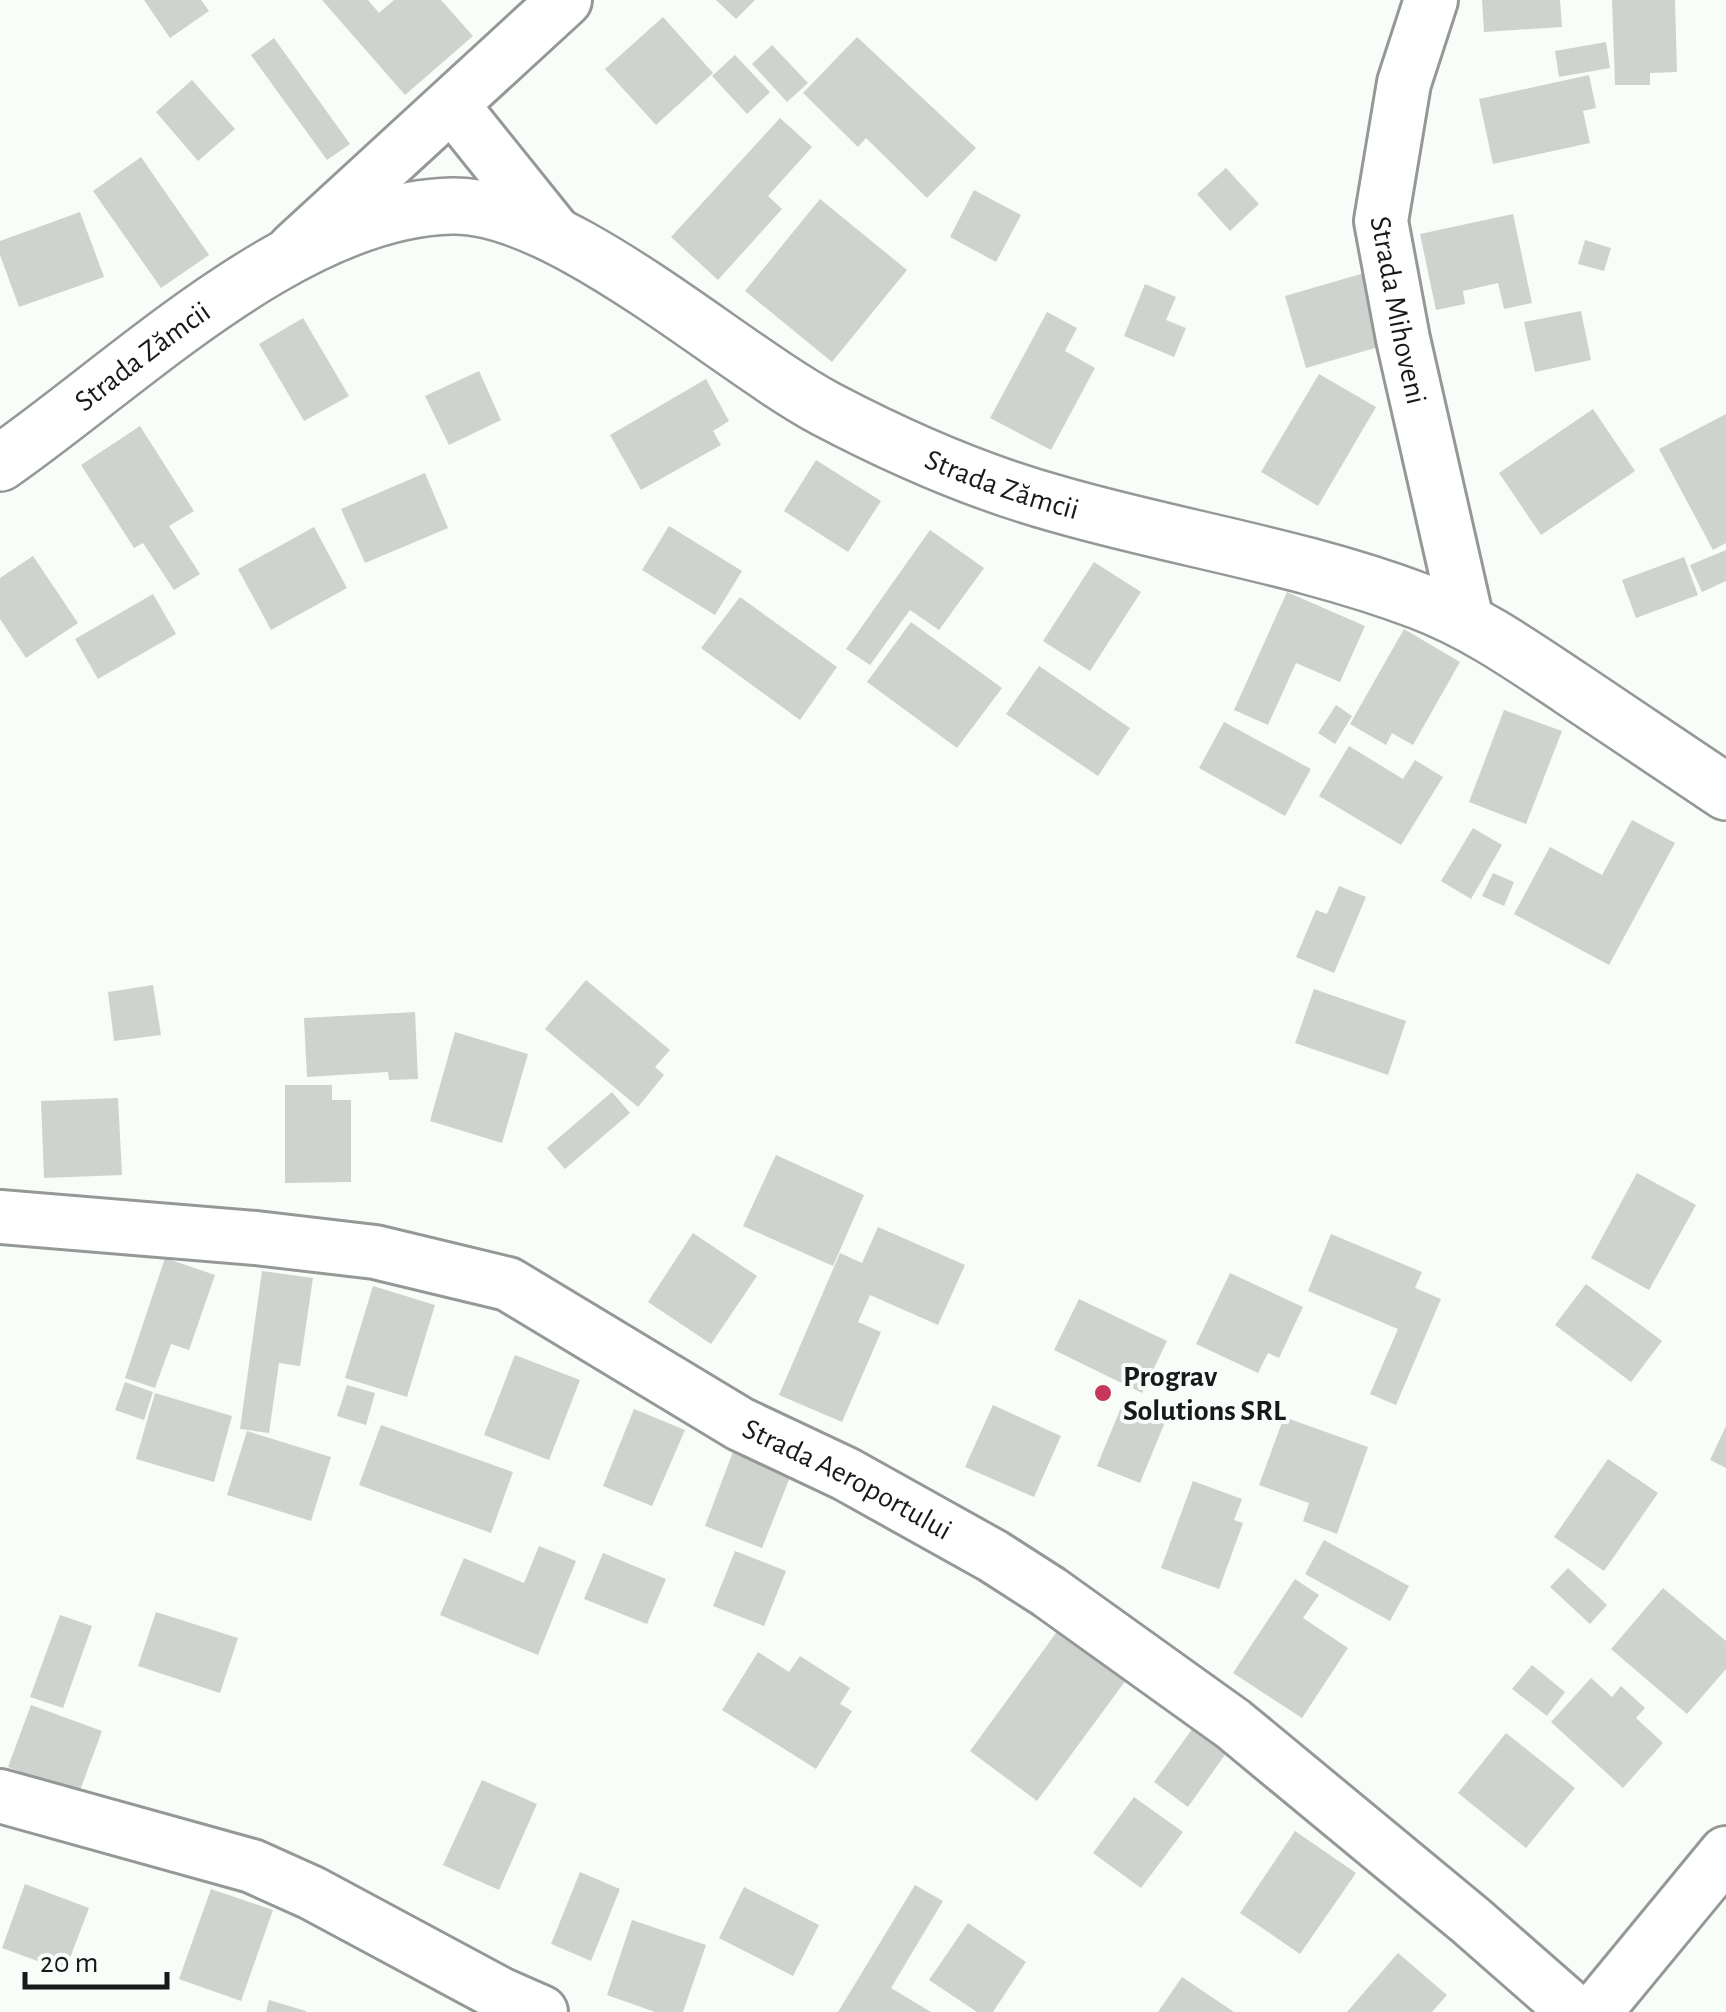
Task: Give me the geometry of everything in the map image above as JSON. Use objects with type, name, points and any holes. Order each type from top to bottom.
[{"type":"main road","name":"Strada Zămcii","points":[[0,463],[289,253],[410,209],[457,205],[507,216],[558,237],[618,272],[794,392],[864,429],[960,471],[1059,505],[1374,585],[1467,621],[1726,792]]},
{"type":"street","name":"Strada Zămcii","points":[[289,253],[565,0]]},
{"type":"street","name":"Strada Mihoveni","points":[[1432,0],[1404,83],[1381,222],[1467,621]]},
{"type":"street","points":[[452,105],[558,237]]},
{"type":"street","name":"Strada Aeroportului","points":[[0,1217],[375,1252],[508,1284],[740,1424],[846,1474],[1049,1592],[1232,1724],[1575,2012]]},
{"type":"street","points":[[5,1810],[252,1866],[541,2012]]},
{"type":"street","points":[[1595,2012],[1726,1853]]},
{"type":"building","points":[[144,0],[201,0],[209,11],[170,38]]},
{"type":"building","points":[[322,0],[368,0],[379,13],[394,0],[441,0],[473,36],[405,95]]},
{"type":"building","points":[[716,0],[755,0],[736,19]]},
{"type":"building","points":[[1482,0],[1560,0],[1562,27],[1484,32]]},
{"type":"building","points":[[1612,0],[1675,0],[1677,72],[1650,73],[1650,85],[1615,85]]},
{"type":"building","points":[[663,17],[713,73],[656,125],[605,69]]},
{"type":"building","points":[[857,37],[976,148],[927,198],[866,138],[858,147],[803,93]]},
{"type":"building","points":[[274,38],[350,144],[327,160],[251,55]]},
{"type":"building","points":[[1606,42],[1610,68],[1559,77],[1555,51]]},
{"type":"building","points":[[772,45],[808,83],[787,102],[752,64]]},
{"type":"building","points":[[735,55],[770,92],[747,114],[712,76]]},
{"type":"building","points":[[1589,75],[1596,108],[1583,111],[1590,143],[1493,164],[1479,99]]},
{"type":"building","points":[[192,80],[235,129],[198,161],[156,112]]},
{"type":"building","points":[[780,118],[812,147],[768,196],[782,209],[718,280],[671,237]]},
{"type":"building","points":[[141,157],[209,255],[161,288],[93,191]]},
{"type":"building","points":[[1226,168],[1259,204],[1230,231],[1197,194]]},
{"type":"building","points":[[974,190],[1021,215],[996,262],[950,237]]},
{"type":"building","points":[[820,199],[907,270],[832,362],[745,291]]},
{"type":"building","points":[[80,212],[104,277],[19,307],[0,255],[0,241]]},
{"type":"building","points":[[1513,214],[1532,303],[1504,309],[1498,283],[1463,291],[1465,304],[1436,310],[1420,234]]},
{"type":"building","points":[[1585,240],[1611,248],[1604,271],[1578,264]]},
{"type":"building","points":[[1378,269],[1399,341],[1306,368],[1285,296]]},
{"type":"building","points":[[1145,284],[1176,297],[1166,320],[1186,328],[1174,357],[1124,336]]},
{"type":"building","points":[[1581,311],[1591,360],[1535,372],[1524,322]]},
{"type":"building","points":[[1047,312],[1077,328],[1065,351],[1095,368],[1051,450],[990,418]]},
{"type":"building","points":[[303,318],[349,396],[304,421],[259,344]]},
{"type":"building","points":[[479,371],[501,420],[449,445],[425,396]]},
{"type":"building","points":[[1319,374],[1376,407],[1318,506],[1261,472]]},
{"type":"building","points":[[706,379],[729,421],[713,431],[721,445],[641,490],[610,435]]},
{"type":"building","points":[[1593,409],[1635,471],[1541,535],[1499,473]]},
{"type":"building","points":[[1726,414],[1726,543],[1713,550],[1659,449]]},
{"type":"building","points":[[140,426],[194,511],[169,526],[200,574],[174,590],[143,543],[134,548],[81,465]]},
{"type":"building","points":[[816,460],[881,501],[848,552],[784,511]]},
{"type":"building","points":[[425,473],[448,528],[365,563],[341,509]]},
{"type":"building","points":[[669,526],[742,571],[715,615],[642,570]]},
{"type":"building","points":[[314,527],[347,588],[271,630],[238,569]]},
{"type":"building","points":[[930,530],[984,568],[939,630],[910,610],[870,665],[846,649]]},
{"type":"building","points":[[1726,550],[1726,581],[1702,592],[1690,565]]},
{"type":"building","points":[[33,556],[78,623],[26,658],[0,619],[0,578]]},
{"type":"building","points":[[1684,557],[1698,595],[1636,618],[1622,580]]},
{"type":"building","points":[[1094,562],[1141,592],[1090,671],[1043,641]]},
{"type":"building","points":[[1287,592],[1365,626],[1340,682],[1296,663],[1268,725],[1234,710]]},
{"type":"building","points":[[153,594],[176,634],[98,679],[75,639]]},
{"type":"building","points":[[740,597],[837,667],[800,720],[701,648]]},
{"type":"building","points":[[911,622],[1002,688],[957,748],[867,682]]},
{"type":"building","points":[[1404,629],[1460,662],[1413,745],[1392,733],[1386,745],[1350,724]]},
{"type":"building","points":[[1039,666],[1130,728],[1098,776],[1006,714]]},
{"type":"building","points":[[1336,705],[1352,716],[1335,744],[1318,733]]},
{"type":"building","points":[[1504,710],[1562,731],[1526,824],[1469,802]]},
{"type":"building","points":[[1224,722],[1311,769],[1285,816],[1199,768]]},
{"type":"building","points":[[1349,746],[1403,779],[1415,760],[1443,777],[1401,845],[1319,796]]},
{"type":"building","points":[[1632,820],[1675,843],[1609,965],[1514,914],[1550,847],[1602,875]]},
{"type":"building","points":[[1473,828],[1502,845],[1471,899],[1441,881]]},
{"type":"building","points":[[1493,873],[1514,882],[1504,906],[1482,896]]},
{"type":"building","points":[[1339,886],[1366,897],[1334,973],[1296,957],[1316,910],[1327,914]]},
{"type":"building","points":[[586,980],[670,1050],[655,1067],[664,1075],[638,1107],[545,1029]]},
{"type":"building","points":[[153,985],[161,1035],[114,1041],[108,992]]},
{"type":"building","points":[[1314,989],[1406,1021],[1388,1075],[1295,1043]]},
{"type":"building","points":[[415,1012],[418,1079],[389,1080],[388,1072],[307,1077],[304,1018]]},
{"type":"building","points":[[455,1032],[528,1054],[502,1143],[430,1121]]},
{"type":"building","points":[[285,1085],[332,1085],[332,1100],[351,1100],[351,1182],[285,1183]]},
{"type":"building","points":[[612,1092],[630,1113],[565,1169],[547,1148]]},
{"type":"building","points":[[118,1098],[122,1175],[44,1178],[41,1101]]},
{"type":"building","points":[[776,1155],[864,1195],[833,1266],[743,1226]]},
{"type":"building","points":[[1637,1173],[1696,1205],[1649,1290],[1591,1258]]},
{"type":"building","points":[[878,1227],[965,1265],[938,1325],[870,1295],[858,1322],[881,1332],[842,1422],[779,1395],[840,1253],[862,1263]]},
{"type":"building","points":[[693,1233],[757,1276],[711,1344],[648,1302]]},
{"type":"building","points":[[1331,1234],[1422,1272],[1415,1288],[1441,1299],[1396,1405],[1370,1394],[1398,1329],[1308,1291]]},
{"type":"building","points":[[165,1258],[215,1275],[189,1350],[171,1344],[155,1388],[125,1378]]},
{"type":"building","points":[[262,1271],[313,1278],[300,1366],[279,1363],[269,1433],[240,1429]]},
{"type":"building","points":[[1230,1273],[1303,1307],[1279,1358],[1268,1353],[1258,1373],[1196,1344]]},
{"type":"building","points":[[1586,1284],[1662,1341],[1631,1382],[1555,1325]]},
{"type":"building","points":[[373,1286],[435,1305],[407,1397],[345,1378]]},
{"type":"building","points":[[1079,1299],[1167,1341],[1142,1393],[1054,1350]]},
{"type":"building","points":[[515,1355],[580,1380],[549,1460],[484,1435]]},
{"type":"building","points":[[125,1382],[153,1392],[144,1420],[115,1410]]},
{"type":"building","points":[[347,1385],[375,1393],[366,1425],[337,1416]]},
{"type":"building","points":[[155,1393],[232,1416],[214,1482],[136,1459]]},
{"type":"building","points":[[993,1405],[1061,1436],[1034,1497],[965,1467]]},
{"type":"building","points":[[1122,1405],[1165,1422],[1140,1483],[1097,1466]]},
{"type":"building","points":[[634,1409],[685,1430],[652,1506],[603,1486]]},
{"type":"building","points":[[1284,1417],[1368,1447],[1337,1534],[1303,1521],[1309,1503],[1259,1485]]},
{"type":"building","points":[[381,1425],[513,1472],[491,1533],[359,1485]]},
{"type":"building","points":[[1726,1426],[1726,1468],[1710,1460]]},
{"type":"building","points":[[247,1431],[331,1457],[311,1521],[227,1495]]},
{"type":"building","points":[[734,1449],[792,1472],[762,1548],[705,1526]]},
{"type":"building","points":[[1608,1459],[1658,1493],[1604,1571],[1554,1537]]},
{"type":"building","points":[[1193,1481],[1242,1499],[1234,1520],[1243,1523],[1219,1589],[1161,1568]]},
{"type":"building","points":[[1324,1540],[1409,1586],[1390,1621],[1305,1574]]},
{"type":"building","points":[[539,1546],[576,1561],[538,1655],[440,1615],[464,1558],[524,1583]]},
{"type":"building","points":[[735,1551],[786,1571],[764,1626],[713,1606]]},
{"type":"building","points":[[603,1553],[666,1579],[647,1624],[584,1599]]},
{"type":"building","points":[[1568,1568],[1607,1605],[1590,1624],[1550,1587]]},
{"type":"building","points":[[1295,1579],[1319,1595],[1303,1618],[1348,1648],[1302,1718],[1233,1673]]},
{"type":"building","points":[[1663,1588],[1726,1641],[1726,1669],[1687,1714],[1611,1649]]},
{"type":"building","points":[[156,1612],[238,1638],[220,1693],[138,1666]]},
{"type":"building","points":[[60,1615],[92,1626],[63,1708],[30,1697]]},
{"type":"building","points":[[1064,1622],[1132,1672],[1037,1801],[970,1751]]},
{"type":"building","points":[[758,1652],[789,1672],[800,1656],[850,1688],[840,1704],[852,1711],[816,1769],[722,1710]]},
{"type":"building","points":[[1532,1665],[1565,1692],[1547,1716],[1512,1689]]},
{"type":"building","points":[[1591,1678],[1612,1697],[1621,1686],[1645,1708],[1636,1718],[1663,1743],[1623,1788],[1551,1722]]},
{"type":"building","points":[[31,1705],[102,1731],[79,1793],[8,1767]]},
{"type":"building","points":[[1195,1725],[1229,1749],[1188,1807],[1154,1782]]},
{"type":"building","points":[[1506,1733],[1575,1788],[1526,1848],[1458,1793]]},
{"type":"building","points":[[482,1780],[537,1804],[499,1890],[443,1865]]},
{"type":"building","points":[[1134,1797],[1183,1832],[1141,1888],[1093,1853]]},
{"type":"building","points":[[1295,1831],[1356,1873],[1300,1954],[1240,1913]]},
{"type":"building","points":[[580,1872],[620,1889],[591,1961],[551,1944]]},
{"type":"building","points":[[25,1884],[89,1908],[65,1971],[2,1948]]},
{"type":"building","points":[[915,1885],[943,1901],[891,1988],[931,2012],[838,2012]]},
{"type":"building","points":[[744,1887],[819,1925],[793,1976],[719,1938]]},
{"type":"building","points":[[211,1889],[273,1910],[241,2001],[179,1979]]},
{"type":"building","points":[[632,1920],[706,1945],[683,2012],[655,2012],[607,1995]]},
{"type":"building","points":[[968,1923],[1026,1962],[993,2012],[977,2012],[929,1980]]},
{"type":"building","points":[[1398,1953],[1447,1995],[1432,2012],[1347,2012]]},
{"type":"building","points":[[1182,1977],[1234,2012],[1158,2012]]},
{"type":"building","points":[[269,2000],[306,2011],[306,2012],[266,2012]]},
{"type":"place","name":"Prograv Solutions SRL","points":[[1103,1393]]}]
